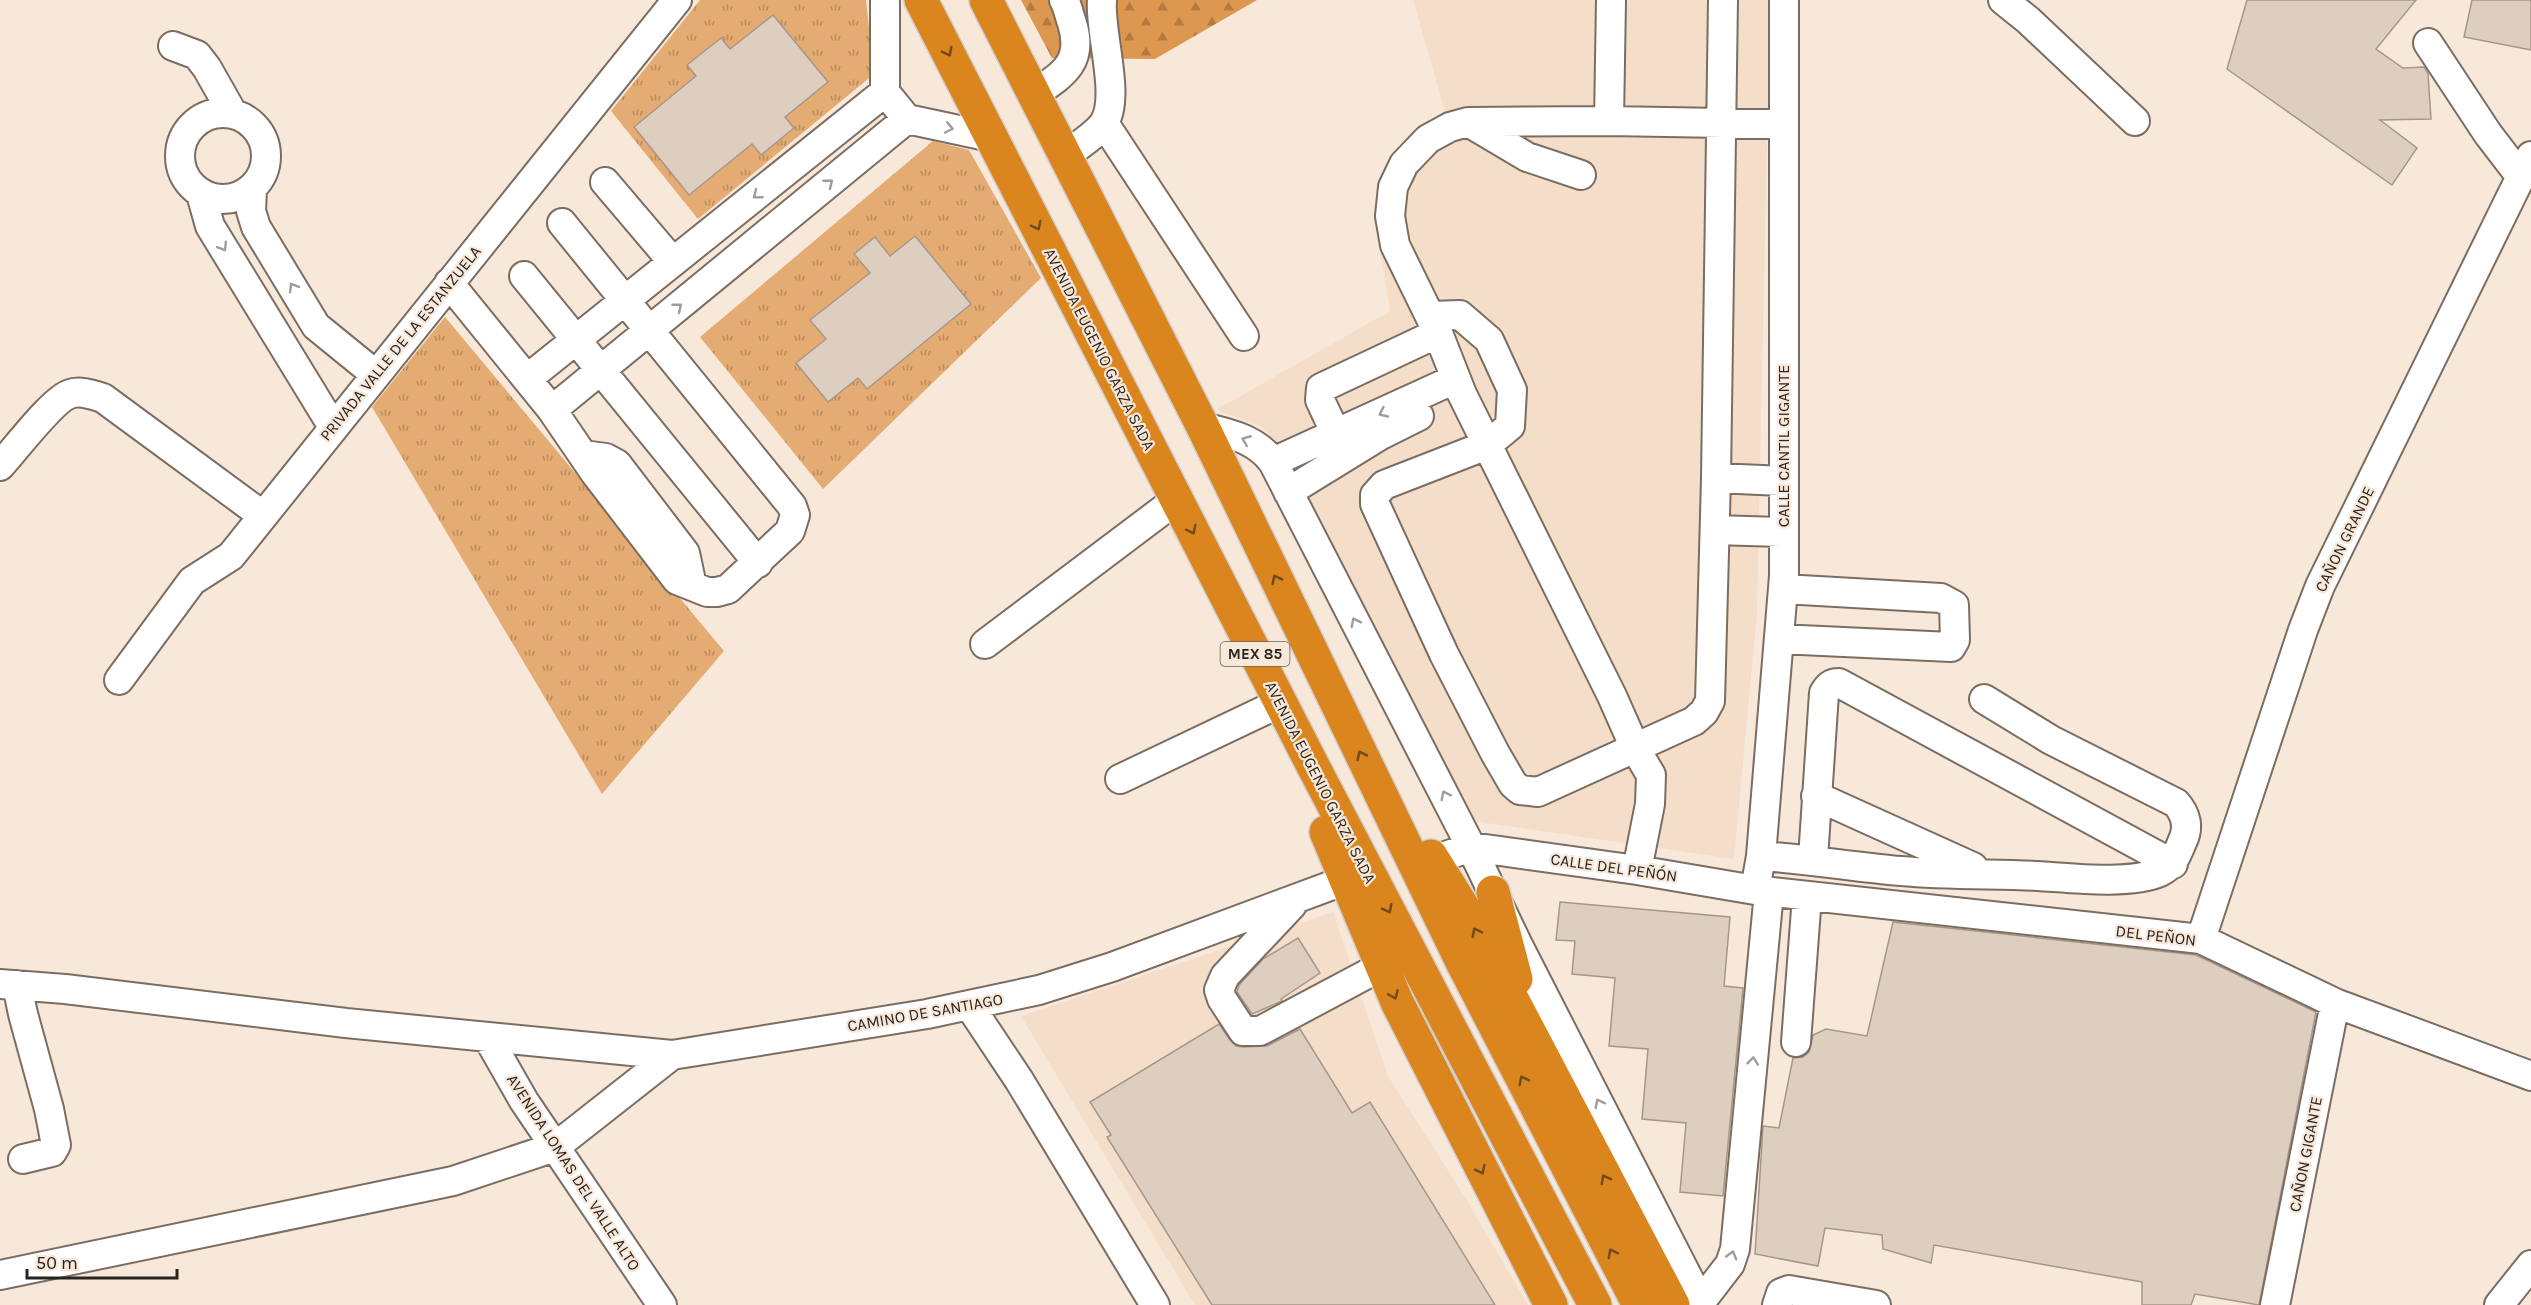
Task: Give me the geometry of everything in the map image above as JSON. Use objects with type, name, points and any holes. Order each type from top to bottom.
[{"type":"highway","name":"AVENIDA EUGENIO GARZA SADA","points":[[921,0],[1280,703],[1595,1305]]},
{"type":"highway","name":"MEX 85","points":[[986,0],[1203,427],[1463,964],[1639,1305]]},
{"type":"highway","points":[[1312,764],[1311,792],[1397,1002],[1551,1305]]},
{"type":"highway","points":[[1375,783],[1434,860],[1469,917],[1534,1044],[1692,1304]]},
{"type":"highway","points":[[1493,892],[1534,1044]]},
{"type":"street","name":"PRIVADA VALLE DE LA ESTANZUELA","points":[[119,680],[192,581],[231,556],[677,0]]},
{"type":"street","points":[[885,0],[885,92],[907,119],[991,137]]},
{"type":"street","points":[[1034,94],[1068,69],[1076,54],[1076,37],[1064,0]]},
{"type":"street","points":[[1065,156],[1104,123],[1110,99],[1101,13],[1102,0]]},
{"type":"street","points":[[1609,121],[1611,0]]},
{"type":"street","points":[[1336,435],[1320,400],[1321,388],[1434,324],[1460,315],[1489,340],[1512,390],[1510,426],[1487,445],[1384,484],[1375,495],[1375,504],[1444,654],[1495,753],[1513,784],[1520,790],[1539,792],[1550,788],[1694,721],[1704,712],[1710,701],[1716,478],[1723,0]]},
{"type":"street","name":"CALLE CANTIL GIGANTE","points":[[1692,1304],[1721,1278],[1730,1264],[1735,1249],[1762,891],[1761,856],[1783,589],[1784,0]]},
{"type":"street","points":[[2003,0],[2028,20],[2135,121]]},
{"type":"street","points":[[2428,43],[2488,134],[2526,167]]},
{"type":"street","points":[[173,46],[197,55],[233,114]]},
{"type":"street","points":[[1076,54],[1107,55]]},
{"type":"street","points":[[527,380],[885,92]]},
{"type":"street","points":[[219,113],[233,114],[246,119],[256,128],[264,139],[267,152],[266,166],[261,179],[252,189],[227,200],[213,199],[201,194],[190,185],[183,173],[180,146],[194,123],[206,116],[219,113]]},
{"type":"street","points":[[552,410],[907,119]]},
{"type":"street","points":[[1637,870],[1650,804],[1651,775],[1635,748],[1612,696],[1487,445],[1459,387],[1434,324],[1395,245],[1390,216],[1393,187],[1404,164],[1428,139],[1450,127],[1468,122],[1609,121],[1783,124]]},
{"type":"street","points":[[1468,122],[1527,157],[1581,175]]},
{"type":"street","points":[[1104,123],[1244,336]]},
{"type":"street","name":"CAÑON GRANDE","points":[[2202,939],[2302,630],[2320,586],[2526,167]]},
{"type":"street","points":[[605,182],[673,262]]},
{"type":"street","points":[[252,189],[251,211],[256,227],[316,326],[375,374]]},
{"type":"street","points":[[201,194],[210,226],[333,427]]},
{"type":"street","points":[[449,283],[552,410],[677,580],[707,592],[728,589],[790,531],[795,514],[792,506],[562,223]]},
{"type":"street","points":[[524,276],[758,563]]},
{"type":"street","points":[[287,350],[316,326]]},
{"type":"street","points":[[1273,462],[1459,387]]},
{"type":"street","points":[[1288,492],[1459,387]]},
{"type":"street","points":[[0,466],[56,403],[70,394],[86,393],[103,398],[262,515]]},
{"type":"street","points":[[1203,427],[1244,438],[1266,453],[1273,462],[1471,847],[1692,1304]]},
{"type":"street","points":[[1716,478],[1784,480]]},
{"type":"street","points":[[985,644],[1176,500]]},
{"type":"street","points":[[1714,530],[1784,532]]},
{"type":"street","points":[[1779,639],[1951,647],[1955,640],[1954,605],[1941,598],[1783,589]]},
{"type":"street","points":[[1813,859],[1824,693],[1828,687],[1839,683],[2173,864]]},
{"type":"street","points":[[1761,856],[1813,859],[1902,871],[2088,878],[2141,877],[2159,872],[2173,864],[2186,834],[2186,821],[2182,809],[2176,803],[2052,740],[1984,699]]},
{"type":"street","points":[[1120,779],[1280,703]]},
{"type":"street","points":[[1816,796],[1903,837],[1988,873]]},
{"type":"street","points":[[1902,871],[1903,837]]},
{"type":"street","points":[[1434,860],[1471,847]]},
{"type":"street","name":"CALLE DEL PEÑÓN","points":[[1471,847],[1637,870],[1762,891]]},
{"type":"street","name":"CAMINO DE SANTIAGO","points":[[8,985],[65,989],[488,1038],[672,1055],[927,1014],[1039,990],[1102,970],[1346,880]]},
{"type":"street","name":"DEL PEÑON","points":[[1762,891],[2202,939],[2335,1003],[2531,1076]]},
{"type":"street","points":[[1796,1042],[1807,896]]},
{"type":"street","points":[[1298,899],[1225,976],[1219,990],[1221,999],[1243,1031],[1260,1031],[1382,966]]},
{"type":"street","points":[[8,985],[22,1014],[49,1108],[56,1144],[52,1152],[23,1159]]},
{"type":"street","name":"CAÑON GIGANTE","points":[[2275,1305],[2335,1003]]},
{"type":"street","points":[[969,1005],[1018,1080],[1155,1305]]},
{"type":"street","name":"AVENIDA LOMAS DEL VALLE ALTO","points":[[488,1038],[555,1147],[662,1305]]},
{"type":"street","points":[[0,1275],[453,1181],[555,1147],[672,1055]]},
{"type":"street","points":[[2499,1305],[2531,1265]]},
{"type":"street","points":[[1777,1305],[1784,1290],[1815,1300],[1876,1305]]},
{"type":"street","points":[[2504,1305],[2531,1297]]},
{"type":"shaded area","points":[[1413,0],[1770,0],[1757,613],[1734,859],[1473,821],[1283,449],[1260,426],[1216,410],[1390,311],[1377,229],[1384,176],[1410,132],[1445,111]]},
{"type":"shaded area","points":[[1333,912],[1388,1076],[1463,1194],[1528,1305],[1195,1305],[1021,1016]]},
{"type":"green space","points":[[700,0],[866,0],[874,74],[698,219],[611,111]]},
{"type":"green space","points":[[1021,0],[1257,0],[1155,59],[1052,58]]},
{"type":"green space","points":[[933,141],[969,150],[1041,278],[823,489],[700,337]]},
{"type":"green space","points":[[445,317],[724,651],[602,794],[372,407]]},
{"type":"building","points":[[2247,0],[2416,0],[2376,49],[2403,68],[2424,67],[2428,74],[2431,119],[2380,120],[2417,148],[2392,185],[2227,69]]},
{"type":"building","points":[[2472,0],[2531,0],[2531,50],[2464,37]]},
{"type":"building","points":[[773,15],[828,82],[785,117],[794,128],[761,155],[752,144],[689,195],[634,127],[696,76],[687,65],[721,38],[730,49]]},
{"type":"building","points":[[915,236],[971,304],[867,389],[858,378],[828,402],[796,363],[826,339],[810,320],[870,273],[854,254],[875,237],[890,256]]},
{"type":"building","points":[[1560,902],[1730,917],[1724,986],[1743,988],[1723,1196],[1680,1192],[1686,1123],[1642,1119],[1648,1049],[1609,1046],[1615,978],[1572,974],[1575,941],[1556,940]]},
{"type":"building","points":[[1893,922],[2196,955],[2316,1012],[2259,1305],[2195,1294],[2191,1305],[2142,1305],[2142,1282],[1934,1245],[1931,1263],[1883,1249],[1882,1235],[1825,1228],[1818,1266],[1755,1254],[1763,1126],[1779,1128],[1793,1058],[1803,1057],[1809,1052],[1813,1035],[1826,1029],[1867,1036]]},
{"type":"building","points":[[1298,938],[1320,973],[1281,999],[1282,1001],[1252,1014],[1237,992],[1239,985],[1263,959]]},
{"type":"building","points":[[1219,1024],[1236,1046],[1243,1047],[1267,1046],[1300,1029],[1352,1113],[1370,1102],[1495,1305],[1212,1305],[1107,1137],[1111,1135],[1090,1102]]}]
